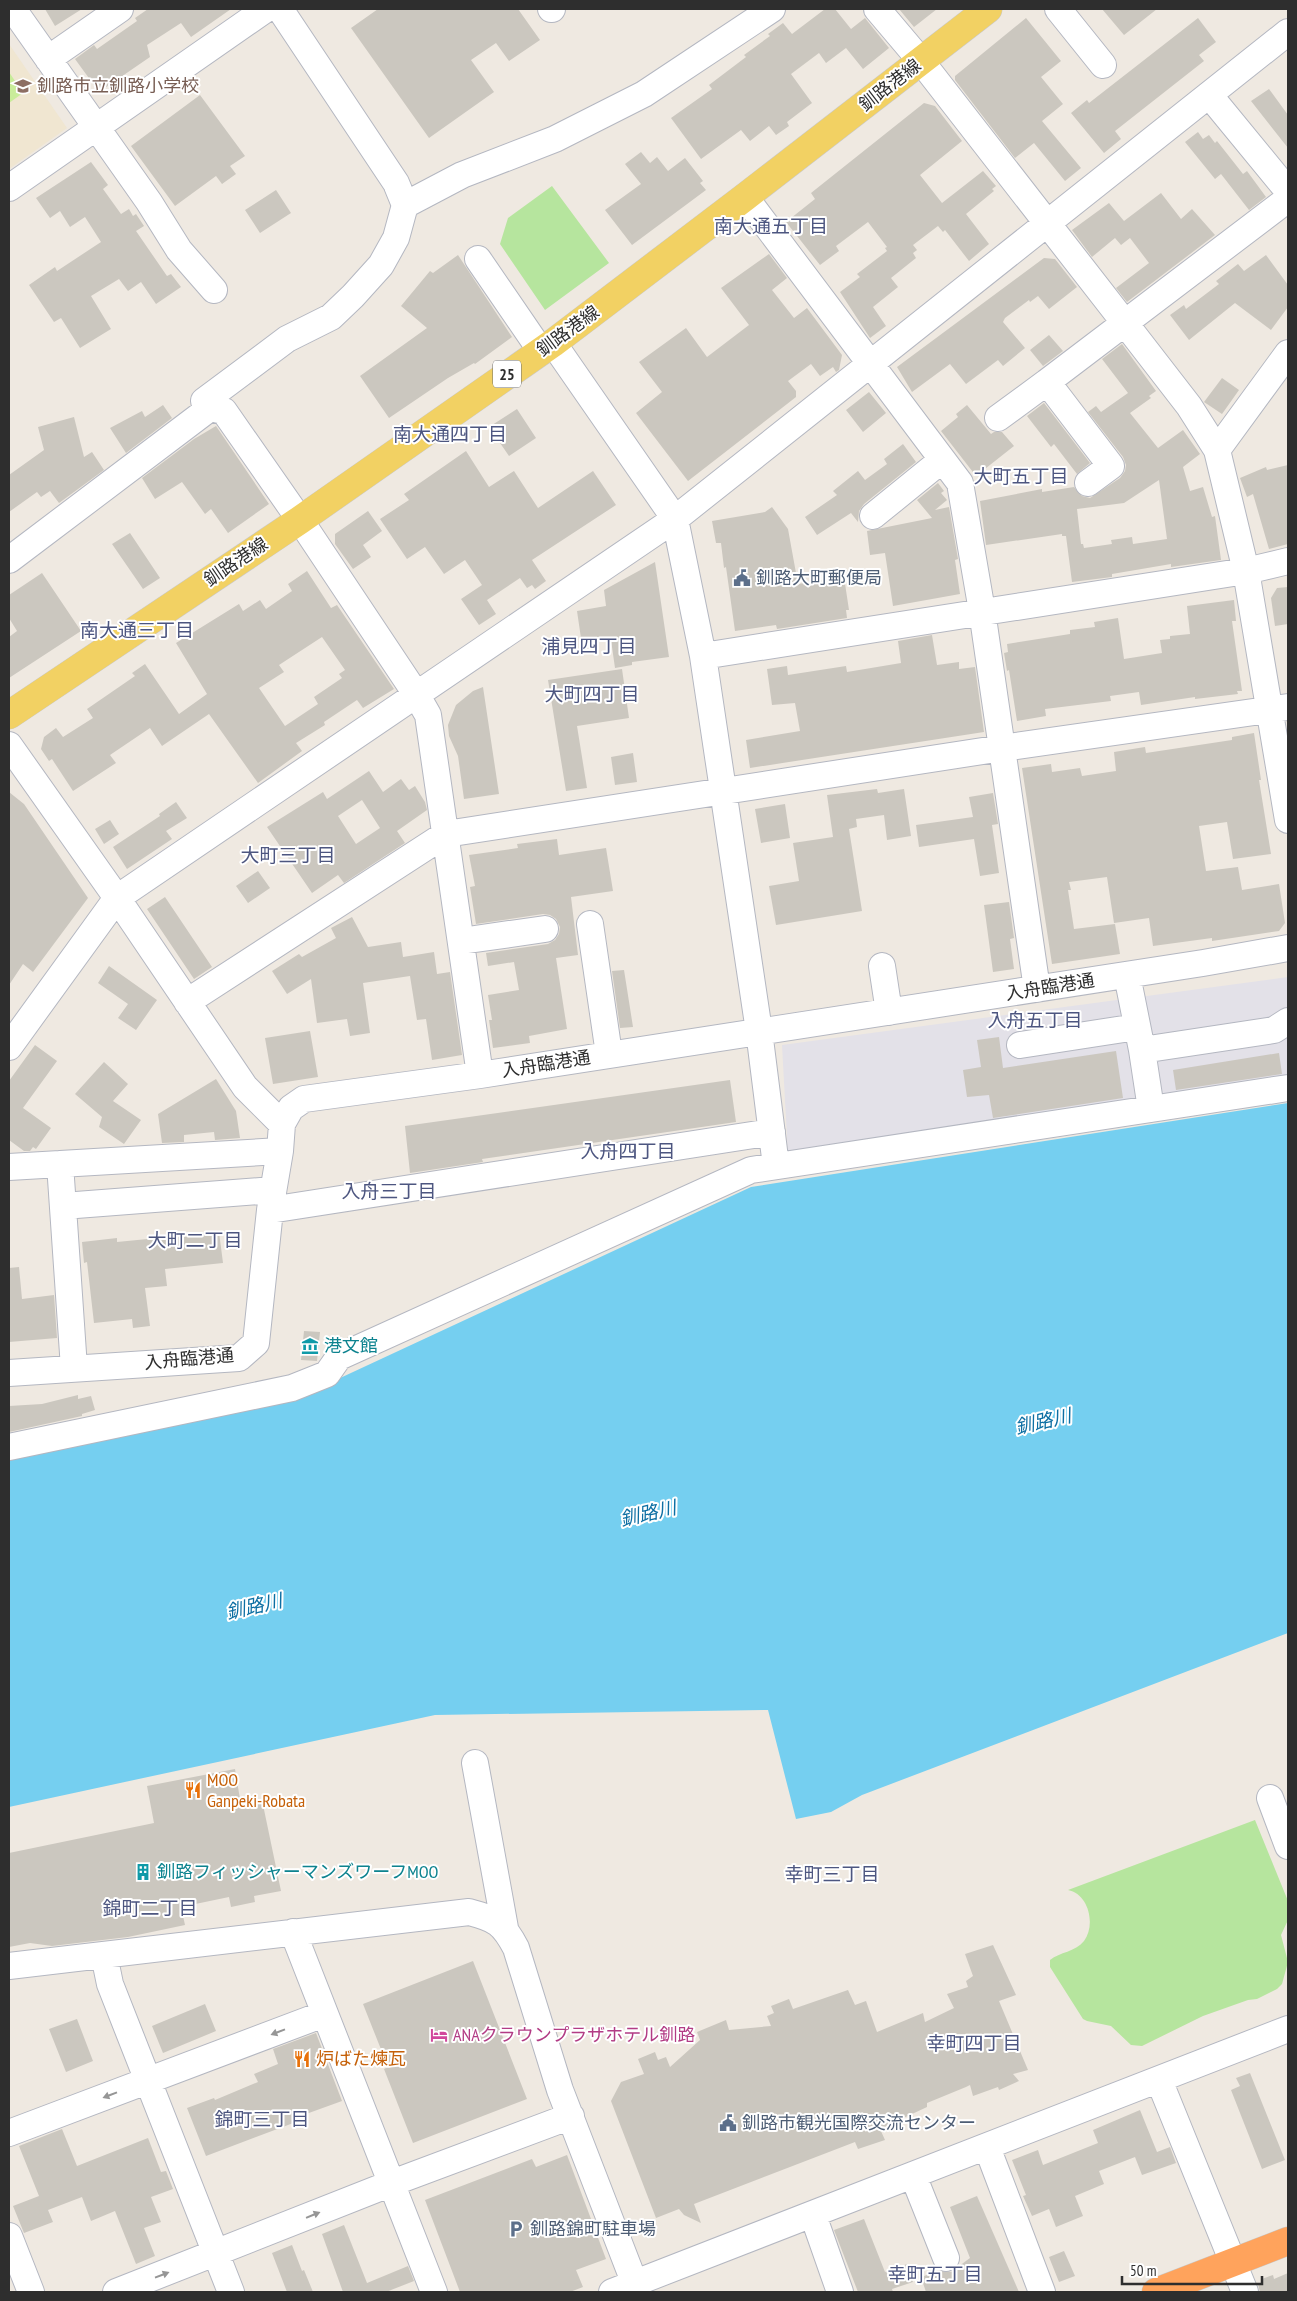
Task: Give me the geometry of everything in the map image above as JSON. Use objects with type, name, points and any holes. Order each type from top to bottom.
[{"type":"highway","points":[[1156,2292],[1288,2241]]},
{"type":"main road","name":"釧路港線","points":[[9,715],[300,520],[547,347],[988,9]]},
{"type":"street","points":[[13,9],[149,202],[179,250],[214,290]]},
{"type":"street","points":[[48,59],[120,9]]},
{"type":"street","points":[[9,188],[266,9]]},
{"type":"street","points":[[280,9],[396,183],[405,204],[396,238],[381,265],[353,296],[331,317],[287,339],[204,401],[210,408],[224,411],[300,520],[428,715],[480,1075]]},
{"type":"street","points":[[405,204],[462,176],[555,138],[644,94],[772,9]]},
{"type":"street","points":[[878,9],[1048,223],[1188,406],[1217,450],[1280,708],[1288,820]]},
{"type":"street","points":[[1058,9],[1103,65]]},
{"type":"street","points":[[9,1047],[117,898],[675,518],[1210,96],[1288,32]]},
{"type":"street","points":[[1210,96],[1288,192]]},
{"type":"street","points":[[745,197],[960,483],[982,612],[1037,989]]},
{"type":"street","points":[[998,418],[1288,199]]},
{"type":"street","points":[[478,259],[547,347],[675,518],[702,656],[759,1031],[776,1166]]},
{"type":"street","points":[[1217,450],[1288,353]]},
{"type":"street","points":[[1047,382],[1111,466],[1088,483]]},
{"type":"street","points":[[9,560],[210,408]]},
{"type":"street","points":[[873,516],[942,460]]},
{"type":"street","points":[[702,656],[1246,570],[1288,561]]},
{"type":"street","points":[[187,1002],[446,834],[1002,748],[1280,708]]},
{"type":"street","points":[[9,745],[117,898],[245,1087],[282,1124]]},
{"type":"street","points":[[590,924],[609,1054]]},
{"type":"street","points":[[461,941],[545,929]]},
{"type":"street","name":"入舟臨港通","points":[[9,1373],[240,1358],[256,1343],[282,1124],[292,1108],[304,1100],[889,1012],[1288,948]]},
{"type":"street","points":[[882,966],[889,1012]]},
{"type":"street","points":[[1127,975],[1152,1109]]},
{"type":"street","points":[[1020,1045],[1274,1030],[1288,1022]]},
{"type":"street","points":[[9,1447],[292,1388],[327,1374],[338,1358],[752,1170],[1288,1088]]},
{"type":"street","points":[[63,1206],[272,1200],[772,1132]]},
{"type":"street","points":[[9,1167],[280,1151]]},
{"type":"street","points":[[60,1164],[74,1368]]},
{"type":"street","points":[[475,1762],[505,1928],[516,1948],[560,2090],[571,2116],[628,2289],[813,2214],[1288,2029]]},
{"type":"street","points":[[1270,1798],[1288,1846]]},
{"type":"street","points":[[9,1966],[469,1912],[487,1916],[505,1928]]},
{"type":"street","points":[[293,1932],[434,2292]]},
{"type":"street","points":[[104,1955],[110,1984],[232,2292]]},
{"type":"street","points":[[9,2133],[324,2014]]},
{"type":"street","points":[[1159,2080],[1245,2292]]},
{"type":"street","points":[[116,2292],[392,2183],[571,2116]]},
{"type":"street","points":[[987,2147],[1042,2292]]},
{"type":"street","points":[[913,2175],[946,2258]]},
{"type":"street","points":[[813,2214],[840,2292]]},
{"type":"street","points":[[9,2236],[31,2292]]},
{"type":"shaded area","name":"釧路市立釧路小学校","points":[[9,44],[67,128],[9,169]]},
{"type":"shaded area","points":[[1288,977],[1288,1096],[789,1174],[782,1045]]},
{"type":"green space","points":[[9,72],[23,93],[9,103]]},
{"type":"green space","points":[[552,186],[609,263],[545,310],[500,244],[508,218]]},
{"type":"green space","points":[[1255,1820],[1288,1901],[1288,1920],[1281,1935],[1288,1962],[1282,1984],[1277,1989],[1257,1999],[1248,2000],[1203,2016],[1142,2046],[1131,2045],[1111,2026],[1083,2019],[1050,1967],[1050,1960],[1080,1945],[1084,1941],[1090,1927],[1088,1911],[1081,1897],[1068,1890]]},
{"type":"water","name":"釧路川","points":[[1288,1103],[1288,1633],[862,1795],[831,1812],[796,1819],[768,1710],[435,1715],[9,1807],[9,1459],[295,1399],[751,1187]]},
{"type":"building","points":[[45,9],[82,9],[55,26]]},
{"type":"building","points":[[148,9],[231,9],[191,37],[181,23],[147,45],[150,57],[99,92],[75,59],[94,45],[97,49],[137,21],[135,18]]},
{"type":"building","points":[[378,9],[518,9],[540,40],[509,61],[496,43],[471,60],[494,92],[429,138],[351,28]]},
{"type":"building","points":[[825,9],[835,9],[851,29],[865,18],[889,48],[863,69],[846,48],[826,63],[819,53],[791,74],[812,103],[787,122],[789,126],[776,135],[769,126],[750,141],[741,130],[701,159],[671,118],[712,89],[709,85],[746,57],[744,55],[770,36],[768,34],[783,23],[792,34]]},
{"type":"building","points":[[899,9],[937,9],[914,27]]},
{"type":"building","points":[[1102,9],[1157,9],[1124,35]]},
{"type":"building","points":[[1026,18],[1061,61],[1041,77],[1063,104],[1042,121],[1081,168],[1065,181],[1034,143],[1015,158],[955,80],[955,76]]},
{"type":"building","points":[[1198,18],[1216,42],[1199,55],[1204,61],[1115,131],[1121,139],[1104,153],[1071,113],[1087,100],[1089,103]]},
{"type":"building","points":[[1269,89],[1288,115],[1288,148],[1251,101]]},
{"type":"building","points":[[200,95],[245,156],[230,166],[236,174],[222,184],[216,176],[175,206],[131,146]]},
{"type":"building","points":[[924,103],[935,106],[962,141],[920,175],[942,203],[983,171],[996,186],[992,189],[994,191],[966,214],[989,244],[969,261],[945,230],[943,232],[938,226],[913,245],[917,250],[913,253],[916,258],[891,278],[898,287],[873,307],[886,326],[870,338],[840,292],[860,277],[857,274],[887,251],[885,248],[887,247],[868,222],[836,246],[839,251],[820,265],[786,222],[815,199],[811,193]]},
{"type":"building","points":[[1198,132],[1203,139],[1209,135],[1215,143],[1217,141],[1243,174],[1247,171],[1266,197],[1249,210],[1221,174],[1215,179],[1185,142]]},
{"type":"building","points":[[641,152],[650,163],[657,157],[668,171],[685,158],[703,181],[700,183],[706,190],[632,245],[605,210],[641,184],[625,164]]},
{"type":"building","points":[[91,162],[108,185],[103,189],[121,214],[129,209],[133,216],[136,214],[144,226],[136,231],[167,276],[171,274],[181,287],[156,304],[141,282],[128,291],[119,279],[91,296],[111,329],[80,348],[61,318],[54,322],[29,285],[55,267],[57,271],[101,242],[85,217],[70,227],[60,211],[50,218],[36,198]]},
{"type":"building","points":[[276,190],[291,213],[260,233],[245,210]]},
{"type":"building","points":[[1161,193],[1181,219],[1192,209],[1215,235],[1127,302],[1116,288],[1149,263],[1130,238],[1121,245],[1115,238],[1092,257],[1072,230],[1109,203],[1124,221]]},
{"type":"building","points":[[769,254],[787,278],[772,290],[794,318],[807,308],[842,355],[839,370],[836,372],[833,367],[820,376],[811,364],[788,381],[796,391],[796,397],[688,481],[636,413],[662,392],[639,362],[686,328],[707,357],[749,325],[721,288]]},
{"type":"building","points":[[458,255],[512,337],[475,364],[448,378],[389,418],[360,376],[427,328],[401,306],[430,271],[433,273]]},
{"type":"building","points":[[1266,255],[1288,285],[1288,307],[1271,330],[1235,303],[1189,340],[1170,315],[1184,305],[1186,309],[1219,284],[1216,281],[1238,264],[1244,271]]},
{"type":"building","points":[[1044,258],[1055,259],[1077,287],[1049,309],[1038,296],[1030,302],[1029,300],[1005,318],[1003,322],[1025,348],[1003,366],[998,360],[966,384],[950,364],[912,392],[897,367]]},
{"type":"building","points":[[1049,335],[1063,351],[1043,366],[1030,350]]},
{"type":"building","points":[[1122,344],[1156,391],[1149,396],[1151,398],[1130,413],[1158,448],[1183,430],[1200,454],[1183,467],[1190,491],[1203,487],[1212,517],[1215,516],[1221,560],[1171,567],[1171,564],[1112,574],[1112,577],[1072,582],[1066,536],[1062,536],[1062,534],[986,545],[980,501],[1042,489],[1042,492],[1074,487],[1082,496],[1090,498],[1120,478],[1125,471],[1126,465],[1123,457],[1088,412],[1096,406],[1101,412],[1128,393],[1102,359]],"holes":[[[1159,480],[1167,539],[1133,544],[1132,537],[1111,540],[1112,544],[1084,548],[1083,544],[1081,544],[1077,509],[1124,503]]]},
{"type":"building","points":[[1222,378],[1239,390],[1222,414],[1204,402]]},
{"type":"building","points":[[869,392],[886,413],[863,432],[846,410]]},
{"type":"building","points":[[1044,403],[1090,463],[1077,474],[1054,444],[1051,447],[1027,416]]},
{"type":"building","points":[[163,405],[172,418],[126,453],[110,428],[142,411],[145,417]]},
{"type":"building","points":[[967,405],[991,434],[1002,432],[1014,446],[976,476],[941,431],[958,417],[956,414]]},
{"type":"building","points":[[517,409],[536,438],[509,456],[489,427]]},
{"type":"building","points":[[74,417],[84,457],[92,452],[104,470],[59,503],[50,491],[41,497],[37,492],[9,512],[9,475],[44,450],[38,427]]},
{"type":"building","points":[[216,426],[269,504],[228,533],[211,509],[205,514],[182,482],[155,499],[142,478],[194,439]]},
{"type":"building","points":[[903,444],[916,462],[864,504],[859,511],[858,522],[851,513],[817,535],[805,517],[837,495],[833,491],[858,471],[865,480],[887,464],[884,459]]},
{"type":"building","points":[[466,451],[489,487],[514,471],[538,508],[593,471],[616,505],[532,560],[546,581],[535,589],[532,585],[527,588],[520,578],[487,600],[496,614],[479,625],[461,599],[482,585],[465,560],[444,574],[425,547],[407,559],[380,519],[409,500],[404,494]]},
{"type":"building","points":[[1288,465],[1288,544],[1269,549],[1253,494],[1247,497],[1240,478],[1266,467],[1267,470]]},
{"type":"building","points":[[938,483],[944,491],[941,493],[947,500],[935,510],[949,507],[958,559],[955,560],[960,594],[893,606],[885,553],[870,555],[867,531],[932,518],[917,500]]},
{"type":"building","points":[[772,507],[788,529],[798,584],[844,577],[849,610],[846,610],[847,618],[777,629],[776,625],[735,631],[721,543],[716,543],[712,521],[765,512]]},
{"type":"building","points":[[368,511],[382,531],[363,545],[371,557],[353,569],[335,544],[335,534]]},
{"type":"building","points":[[130,533],[160,578],[143,589],[112,544]]},
{"type":"building","points":[[655,562],[669,657],[632,662],[632,665],[615,668],[611,640],[582,645],[577,611],[606,606],[604,590]]},
{"type":"building","points":[[307,571],[331,608],[337,605],[394,689],[363,708],[357,700],[324,722],[325,725],[296,743],[302,751],[258,783],[209,714],[162,746],[150,728],[110,755],[116,763],[73,791],[52,759],[49,761],[41,749],[44,737],[56,728],[63,737],[93,718],[87,709],[135,676],[132,673],[145,664],[179,714],[207,694],[176,643],[239,604],[243,611],[260,600],[266,609],[292,591],[288,584]],"holes":[[[322,637],[345,670],[339,674],[342,678],[314,697],[318,704],[285,726],[259,688],[284,672],[279,665]]]},
{"type":"building","points":[[42,573],[81,631],[9,678],[9,637],[17,631],[9,618],[9,595]]},
{"type":"building","points":[[1288,587],[1288,624],[1275,626],[1271,598],[1277,588]]},
{"type":"building","points":[[1234,600],[1236,621],[1232,621],[1242,691],[1237,691],[1238,694],[1195,699],[1195,697],[1141,705],[1139,692],[1110,696],[1111,701],[1045,709],[1046,716],[1017,721],[1009,670],[1007,671],[1004,653],[1008,652],[1007,644],[1070,634],[1070,630],[1095,627],[1094,622],[1118,618],[1124,659],[1162,653],[1160,640],[1170,639],[1170,636],[1190,634],[1187,606]]},
{"type":"building","points":[[932,635],[937,665],[959,662],[959,669],[975,667],[984,732],[750,768],[746,740],[800,731],[795,703],[772,705],[767,669],[787,666],[788,675],[846,666],[847,672],[901,663],[898,641]]},
{"type":"building","points":[[622,669],[629,718],[577,726],[587,788],[566,791],[548,680]]},
{"type":"building","points":[[483,687],[499,794],[464,799],[458,756],[449,736],[448,725],[456,705],[473,691]]},
{"type":"building","points":[[1254,733],[1261,780],[1259,780],[1271,854],[1233,859],[1227,822],[1199,826],[1206,871],[1238,867],[1242,890],[1279,884],[1285,923],[1279,931],[1212,941],[1212,938],[1153,946],[1149,918],[1114,923],[1107,877],[1069,882],[1071,890],[1068,890],[1074,929],[1115,924],[1120,954],[1052,964],[1022,768],[1051,764],[1052,772],[1080,768],[1082,776],[1116,771],[1114,752],[1145,747],[1146,753],[1232,740],[1232,737]]},
{"type":"building","points":[[633,753],[637,782],[615,785],[611,757]]},
{"type":"building","points":[[369,771],[383,792],[401,779],[409,790],[415,786],[425,802],[427,810],[397,831],[405,843],[344,883],[338,875],[312,893],[267,827],[323,792],[327,799]],"holes":[[[362,800],[380,828],[356,844],[338,816]]]},
{"type":"building","points":[[877,789],[878,793],[904,789],[911,836],[887,840],[884,815],[856,819],[857,827],[849,829],[862,911],[776,925],[769,886],[799,881],[793,843],[833,837],[827,795]]},
{"type":"building","points":[[9,792],[24,804],[88,898],[33,972],[23,964],[9,985]]},
{"type":"building","points":[[993,793],[998,824],[992,825],[999,873],[980,876],[974,839],[919,847],[916,825],[973,817],[969,797]]},
{"type":"building","points":[[176,802],[187,818],[166,831],[172,839],[127,869],[113,847],[160,816],[159,814]]},
{"type":"building","points":[[785,804],[790,838],[761,843],[755,809]]},
{"type":"building","points":[[110,820],[119,834],[104,844],[95,829]]},
{"type":"building","points":[[557,839],[559,855],[606,848],[613,891],[571,897],[578,955],[556,958],[567,1029],[529,1036],[530,1043],[493,1048],[489,1020],[492,1020],[488,995],[519,990],[514,962],[488,966],[486,953],[548,944],[555,940],[559,934],[560,927],[556,919],[550,915],[543,914],[476,924],[470,887],[475,886],[469,855],[518,848],[517,844]]},
{"type":"building","points":[[258,871],[270,888],[248,903],[236,886]]},
{"type":"building","points":[[165,897],[212,967],[194,979],[147,909]]},
{"type":"building","points":[[1009,902],[1014,938],[1010,939],[1014,969],[993,972],[984,905]]},
{"type":"building","points":[[352,917],[368,947],[401,942],[403,957],[434,952],[437,974],[450,972],[462,1055],[432,1060],[426,1019],[417,1020],[410,976],[363,983],[370,1033],[350,1036],[347,1019],[317,1023],[311,979],[287,994],[272,971],[299,954],[302,957],[336,938],[331,928]]},
{"type":"building","points":[[109,966],[157,1000],[136,1030],[118,1018],[128,1004],[98,983]]},
{"type":"building","points":[[624,970],[633,1027],[620,1028],[612,971]]},
{"type":"building","points":[[310,1031],[318,1077],[273,1084],[265,1038]]},
{"type":"building","points":[[999,1037],[1003,1068],[1116,1051],[1123,1098],[993,1118],[989,1095],[967,1097],[963,1070],[981,1067],[977,1040]]},
{"type":"building","points":[[35,1045],[57,1061],[23,1108],[51,1128],[36,1149],[33,1147],[30,1151],[24,1151],[9,1140],[9,1081]]},
{"type":"building","points":[[1279,1053],[1282,1074],[1176,1090],[1173,1070]]},
{"type":"building","points":[[104,1062],[128,1084],[113,1101],[141,1120],[124,1144],[99,1127],[102,1117],[75,1094]]},
{"type":"building","points":[[216,1079],[236,1111],[240,1138],[215,1140],[214,1132],[184,1135],[184,1142],[162,1143],[158,1114]]},
{"type":"building","points":[[730,1080],[736,1122],[482,1159],[483,1162],[410,1173],[405,1126]]},
{"type":"building","points":[[219,1232],[223,1263],[165,1269],[167,1286],[145,1288],[150,1326],[133,1328],[132,1319],[94,1323],[87,1262],[84,1263],[82,1242],[117,1238],[117,1242]]},
{"type":"building","points":[[19,1267],[22,1299],[54,1295],[57,1338],[9,1342],[9,1268]]},
{"type":"building","name":"港文館","points":[[304,1331],[320,1332],[317,1361],[301,1360]]},
{"type":"building","points":[[78,1395],[78,1399],[91,1396],[95,1410],[82,1414],[82,1416],[9,1432],[9,1406],[42,1404]]},
{"type":"building","name":"釧路フィッシャーマンズワーフMOO","points":[[235,1769],[241,1805],[262,1800],[281,1891],[254,1896],[255,1902],[231,1907],[229,1897],[181,1907],[185,1925],[128,1937],[52,1946],[30,1943],[9,1947],[9,1853],[154,1823],[147,1786]]},
{"type":"building","points":[[993,1945],[1016,1995],[999,2001],[1028,2070],[1013,2074],[1019,2081],[999,2090],[998,2087],[973,2096],[970,2085],[927,2103],[927,2107],[880,2129],[885,2140],[858,2149],[855,2142],[694,2204],[701,2223],[684,2215],[679,2209],[656,2218],[611,2101],[621,2082],[644,2074],[638,2059],[655,2052],[658,2060],[666,2057],[670,2067],[700,2040],[697,2032],[726,2020],[729,2030],[771,2026],[767,2016],[774,2013],[771,2006],[789,1999],[793,2009],[848,1990],[855,2005],[866,2001],[877,2032],[923,2013],[925,2022],[954,2008],[947,1994],[968,1987],[966,1981],[973,1976],[965,1954]]},
{"type":"building","name":"ANAクラウンプラザホテル釧路","points":[[473,1961],[527,2099],[413,2143],[384,2069],[388,2067],[363,2004]]},
{"type":"building","points":[[205,2004],[216,2031],[163,2053],[152,2026]]},
{"type":"building","points":[[77,2019],[93,2061],[66,2072],[49,2029]]},
{"type":"building","points":[[316,2033],[342,2101],[295,2118],[296,2122],[206,2156],[187,2108],[214,2098],[215,2100],[258,2082],[254,2074],[278,2064],[273,2049]]},
{"type":"building","points":[[1250,2073],[1285,2160],[1262,2169],[1231,2090],[1240,2086],[1236,2078]]},
{"type":"building","points":[[1140,2110],[1157,2152],[1170,2147],[1176,2163],[1142,2175],[1135,2157],[1099,2171],[1104,2184],[1075,2196],[1083,2216],[1056,2227],[1049,2209],[1032,2216],[1023,2196],[1026,2195],[1012,2160],[1038,2150],[1043,2165],[1098,2143],[1093,2130]]},
{"type":"building","points":[[62,2129],[77,2166],[148,2138],[161,2172],[166,2171],[173,2189],[151,2197],[161,2222],[144,2228],[155,2256],[136,2264],[115,2211],[91,2221],[82,2197],[48,2210],[53,2222],[24,2233],[13,2206],[39,2196],[19,2146]]},
{"type":"building","name":"釧路錦町駐車場","points":[[567,2155],[606,2259],[576,2270],[583,2287],[570,2292],[460,2292],[425,2200],[532,2159],[536,2167]]},
{"type":"building","points":[[977,2196],[1019,2292],[926,2292],[921,2277],[939,2271],[951,2272],[970,2258],[950,2207]]},
{"type":"building","points":[[864,2219],[885,2272],[907,2264],[913,2282],[892,2289],[893,2292],[858,2292],[834,2230]]},
{"type":"building","points":[[344,2225],[367,2283],[408,2266],[414,2281],[386,2292],[343,2292],[322,2234]]},
{"type":"building","points":[[292,2245],[313,2292],[287,2292],[272,2253]]},
{"type":"building","points":[[1064,2251],[1075,2276],[1059,2282],[1049,2257]]},
{"type":"building","points":[[1288,2273],[1288,2292],[1260,2292],[1258,2284],[1261,2283],[1262,2279],[1273,2275],[1274,2279]]},
{"type":"place","name":"釧路市立釧路小学校","points":[[23,86]]},
{"type":"place","name":"釧路大町郵便局","points":[[742,578]]},
{"type":"place","name":"港文館","points":[[310,1346]]},
{"type":"place","name":"MOO Ganpeki-Robata","points":[[193,1790]]},
{"type":"place","name":"釧路フィッシャーマンズワーフMOO","points":[[143,1872]]},
{"type":"place","name":"ANAクラウンプラザホテル釧路","points":[[439,2035]]},
{"type":"place","name":"炉ばた煉瓦","points":[[302,2059]]},
{"type":"place","name":"釧路市観光国際交流センター","points":[[728,2123]]},
{"type":"place","name":"釧路錦町駐車場","points":[[516,2229]]},
{"type":"district","name":"南大通五丁目","points":[[771,226]]},
{"type":"district","name":"南大通四丁目","points":[[450,434]]},
{"type":"district","name":"大町五丁目","points":[[1021,476]]},
{"type":"district","name":"南大通三丁目","points":[[137,630]]},
{"type":"district","name":"浦見四丁目","points":[[589,646]]},
{"type":"district","name":"大町四丁目","points":[[592,694]]},
{"type":"district","name":"大町三丁目","points":[[288,855]]},
{"type":"district","name":"入舟五丁目","points":[[1035,1020]]},
{"type":"district","name":"入舟四丁目","points":[[628,1151]]},
{"type":"district","name":"入舟三丁目","points":[[389,1191]]},
{"type":"district","name":"大町二丁目","points":[[195,1240]]},
{"type":"district","name":"幸町三丁目","points":[[832,1874]]},
{"type":"district","name":"錦町二丁目","points":[[150,1908]]},
{"type":"district","name":"幸町四丁目","points":[[974,2043]]},
{"type":"district","name":"錦町三丁目","points":[[262,2119]]},
{"type":"district","name":"幸町五丁目","points":[[935,2274]]}]
